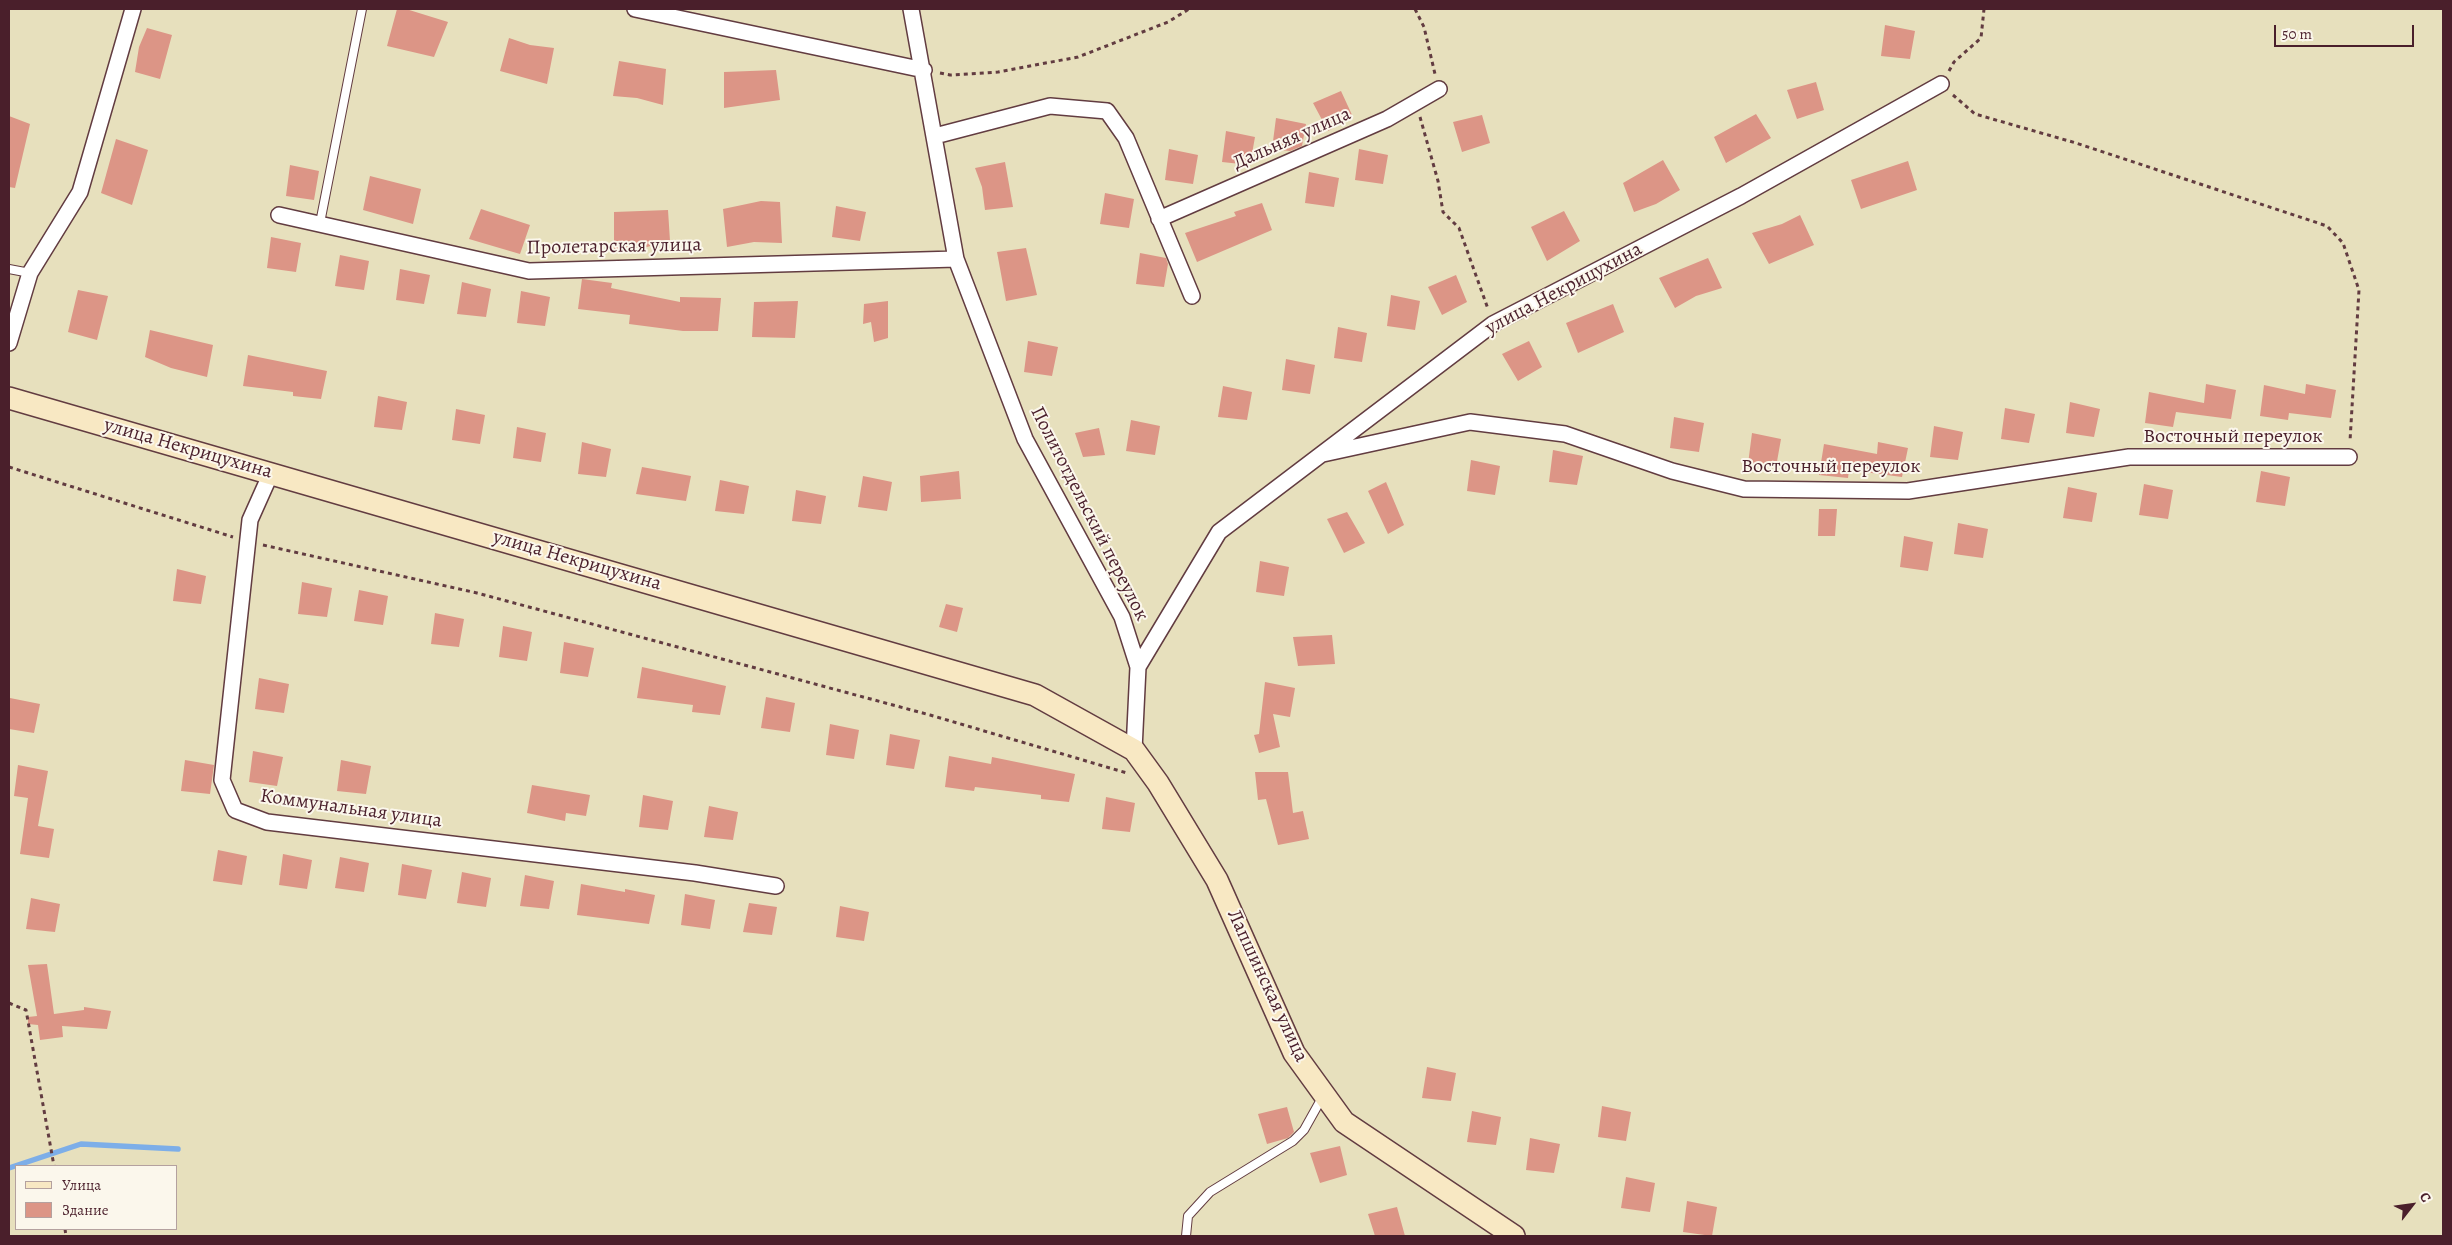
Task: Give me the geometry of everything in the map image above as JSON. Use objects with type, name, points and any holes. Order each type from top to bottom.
[{"type":"street","points":[[9,343],[30,273],[80,192],[133,9]]},
{"type":"street","points":[[635,9],[924,70]]},
{"type":"street","name":"Политотдельский переулок","points":[[912,9],[956,259],[1025,439],[1122,617],[1138,666],[1134,750]]},
{"type":"street","name":"улица Некрицухина","points":[[1138,666],[1220,532],[1494,324],[1741,196],[1941,84]]},
{"type":"street","name":"Дальняя улица","points":[[1159,219],[1387,119],[1439,89]]},
{"type":"street","points":[[935,136],[1050,106],[1107,112],[1126,138],[1192,296]]},
{"type":"street","name":"Пролетарская улица","points":[[279,215],[529,271],[956,259]]},
{"type":"street","name":"улица Некрицухина","points":[[9,401],[271,472],[1035,695],[1134,750]]},
{"type":"street","name":"Восточный переулок","points":[[1323,454],[1470,422],[1565,434],[1672,471],[1744,489],[1908,491],[2128,457],[2348,457]]},
{"type":"street","name":"Коммунальная улица","points":[[271,472],[250,520],[222,780],[235,810],[267,822],[685,871],[776,886]]},
{"type":"street","name":"Лапшинская улица","points":[[1134,750],[1158,783],[1217,880],[1294,1053],[1344,1122],[1514,1236]]},
{"type":"lane","points":[[320,223],[362,9]]},
{"type":"lane","points":[[9,269],[30,273]]},
{"type":"lane","points":[[1186,1236],[1188,1216],[1210,1192],[1292,1141],[1304,1130],[1324,1094]]},
{"type":"path","points":[[924,70],[950,75],[998,72],[1078,57],[1168,22],[1189,9]]},
{"type":"path","points":[[1415,9],[1424,27],[1439,89]]},
{"type":"path","points":[[1984,9],[1981,38],[1954,62],[1941,84],[1975,114],[2076,144],[2327,226],[2343,243],[2359,290],[2348,457]]},
{"type":"path","points":[[1416,102],[1438,181],[1442,212],[1459,228],[1494,324]]},
{"type":"path","points":[[9,467],[248,542],[477,593],[930,715],[1158,783]]},
{"type":"path","points":[[9,1003],[26,1010],[54,1165]]},
{"type":"building","points":[[397,9],[406,9],[448,22],[434,57],[387,46]]},
{"type":"building","points":[[1885,25],[1915,31],[1910,59],[1881,56]]},
{"type":"building","points":[[147,28],[172,35],[160,79],[135,72],[139,47]]},
{"type":"building","points":[[509,38],[530,45],[554,48],[547,84],[500,71]]},
{"type":"building","points":[[619,61],[666,69],[663,105],[637,98],[613,96]]},
{"type":"building","points":[[776,70],[780,100],[724,108],[724,72]]},
{"type":"building","points":[[1816,82],[1824,110],[1797,119],[1787,90]]},
{"type":"building","points":[[1341,91],[1353,117],[1328,131],[1313,103]]},
{"type":"building","points":[[1756,114],[1771,138],[1726,163],[1714,137]]},
{"type":"building","points":[[1482,115],[1490,143],[1462,152],[1453,122]]},
{"type":"building","points":[[9,116],[30,124],[15,188],[9,187]]},
{"type":"building","points":[[1276,118],[1306,124],[1302,146],[1290,151],[1272,149]]},
{"type":"building","points":[[1226,131],[1255,137],[1250,165],[1222,162]]},
{"type":"building","points":[[116,139],[148,150],[132,205],[101,193]]},
{"type":"building","points":[[1169,149],[1198,155],[1193,184],[1165,180]]},
{"type":"building","points":[[1359,149],[1388,155],[1383,184],[1355,180]]},
{"type":"building","points":[[1663,160],[1680,190],[1656,204],[1634,212],[1623,183]]},
{"type":"building","points":[[1908,161],[1917,190],[1861,209],[1851,180]]},
{"type":"building","points":[[1005,162],[1013,207],[985,210],[982,187],[975,168]]},
{"type":"building","points":[[290,165],[319,171],[314,200],[286,196]]},
{"type":"building","points":[[1309,172],[1339,178],[1334,207],[1305,203]]},
{"type":"building","points":[[370,176],[421,189],[413,224],[363,210]]},
{"type":"building","points":[[1105,193],[1134,199],[1129,228],[1100,224]]},
{"type":"building","points":[[761,201],[780,202],[782,243],[754,242],[727,247],[723,209]]},
{"type":"building","points":[[1262,203],[1272,230],[1197,262],[1185,233],[1236,216],[1234,212]]},
{"type":"building","points":[[836,206],[866,212],[860,241],[832,237]]},
{"type":"building","points":[[481,209],[530,225],[520,254],[469,239]]},
{"type":"building","points":[[668,210],[670,241],[643,248],[614,250],[614,212]]},
{"type":"building","points":[[1564,211],[1580,241],[1547,261],[1531,227]]},
{"type":"building","points":[[1800,215],[1814,245],[1769,264],[1752,233],[1782,224]]},
{"type":"building","points":[[271,237],[301,243],[296,272],[267,268]]},
{"type":"building","points":[[1026,248],[1037,295],[1006,301],[997,252]]},
{"type":"building","points":[[1140,253],[1166,258],[1168,264],[1164,287],[1136,284]]},
{"type":"building","points":[[340,255],[369,261],[364,290],[335,286]]},
{"type":"building","points":[[1708,258],[1722,288],[1696,296],[1675,308],[1659,278]]},
{"type":"building","points":[[400,269],[430,275],[424,304],[396,300]]},
{"type":"building","points":[[1456,275],[1467,302],[1442,315],[1428,287]]},
{"type":"building","points":[[582,279],[612,283],[611,288],[680,302],[680,297],[721,298],[718,331],[683,331],[629,324],[630,315],[578,309]]},
{"type":"building","points":[[462,282],[491,289],[486,317],[457,314]]},
{"type":"building","points":[[78,290],[108,296],[97,340],[68,332]]},
{"type":"building","points":[[521,291],[550,297],[545,326],[517,323]]},
{"type":"building","points":[[1391,295],[1420,301],[1415,330],[1387,326]]},
{"type":"building","points":[[798,301],[795,338],[752,337],[754,302]]},
{"type":"building","points":[[888,301],[888,338],[874,342],[871,322],[863,324],[864,304]]},
{"type":"building","points":[[1613,304],[1624,332],[1578,353],[1566,323]]},
{"type":"building","points":[[1338,327],[1367,333],[1362,362],[1334,358]]},
{"type":"building","points":[[150,330],[213,345],[207,377],[171,368],[145,357]]},
{"type":"building","points":[[1028,341],[1058,347],[1052,376],[1024,372]]},
{"type":"building","points":[[1529,341],[1542,367],[1518,381],[1502,354]]},
{"type":"building","points":[[248,355],[327,371],[321,399],[293,396],[293,392],[243,386]]},
{"type":"building","points":[[1286,359],[1315,365],[1310,394],[1282,390]]},
{"type":"building","points":[[2206,384],[2236,390],[2231,419],[2176,412],[2173,427],[2145,423],[2149,392],[2204,403]]},
{"type":"building","points":[[2306,384],[2336,390],[2331,418],[2289,413],[2288,420],[2260,416],[2264,385],[2305,394]]},
{"type":"building","points":[[1223,386],[1252,392],[1247,420],[1218,417]]},
{"type":"building","points":[[378,396],[407,402],[402,430],[374,427]]},
{"type":"building","points":[[2070,402],[2100,409],[2094,437],[2066,433]]},
{"type":"building","points":[[2005,408],[2035,414],[2029,443],[2001,439]]},
{"type":"building","points":[[456,409],[485,415],[480,444],[452,440]]},
{"type":"building","points":[[1674,417],[1704,423],[1699,452],[1670,448]]},
{"type":"building","points":[[1131,420],[1160,426],[1155,455],[1126,451]]},
{"type":"building","points":[[1934,426],[1963,432],[1958,460],[1930,457]]},
{"type":"building","points":[[517,427],[546,433],[541,462],[513,458]]},
{"type":"building","points":[[1099,428],[1105,455],[1083,457],[1075,433]]},
{"type":"building","points":[[1752,433],[1781,439],[1776,467],[1748,464]]},
{"type":"building","points":[[582,442],[611,449],[606,477],[578,474]]},
{"type":"building","points":[[1878,442],[1908,448],[1902,477],[1849,470],[1848,478],[1819,475],[1824,444],[1877,454]]},
{"type":"building","points":[[1553,450],[1583,456],[1577,485],[1549,482]]},
{"type":"building","points":[[1471,460],[1500,466],[1495,495],[1467,491]]},
{"type":"building","points":[[642,467],[691,476],[686,501],[636,494]]},
{"type":"building","points":[[959,471],[961,499],[921,502],[920,476]]},
{"type":"building","points":[[2261,471],[2290,477],[2285,506],[2256,502]]},
{"type":"building","points":[[863,476],[892,482],[887,511],[858,507]]},
{"type":"building","points":[[720,480],[749,486],[744,514],[715,511]]},
{"type":"building","points":[[1386,482],[1404,525],[1388,534],[1368,491]]},
{"type":"building","points":[[2144,484],[2173,490],[2168,519],[2139,515]]},
{"type":"building","points":[[2068,487],[2097,493],[2092,522],[2063,518]]},
{"type":"building","points":[[796,490],[826,496],[821,524],[792,521]]},
{"type":"building","points":[[1819,509],[1837,509],[1835,536],[1818,536]]},
{"type":"building","points":[[1347,512],[1365,543],[1344,553],[1327,519]]},
{"type":"building","points":[[1958,523],[1988,529],[1983,558],[1954,554]]},
{"type":"building","points":[[1904,536],[1933,542],[1928,571],[1900,567]]},
{"type":"building","points":[[1260,561],[1289,567],[1284,596],[1256,592]]},
{"type":"building","points":[[177,569],[206,576],[201,604],[173,601]]},
{"type":"building","points":[[302,582],[332,588],[327,617],[298,614]]},
{"type":"building","points":[[359,590],[388,596],[383,625],[354,621]]},
{"type":"building","points":[[946,604],[963,608],[957,632],[939,627]]},
{"type":"building","points":[[435,613],[464,619],[459,647],[431,644]]},
{"type":"building","points":[[503,626],[532,632],[527,661],[499,657]]},
{"type":"building","points":[[1332,635],[1335,664],[1298,666],[1293,637]]},
{"type":"building","points":[[564,642],[594,648],[588,677],[560,673]]},
{"type":"building","points":[[642,667],[726,686],[720,715],[692,712],[693,705],[637,698]]},
{"type":"building","points":[[259,678],[289,684],[284,713],[255,709]]},
{"type":"building","points":[[1265,682],[1295,688],[1290,717],[1273,714],[1280,747],[1259,753],[1254,735],[1259,734]]},
{"type":"building","points":[[766,697],[795,703],[790,732],[761,728]]},
{"type":"building","points":[[10,698],[40,704],[34,733],[9,729]]},
{"type":"building","points":[[830,724],[859,730],[854,759],[826,755]]},
{"type":"building","points":[[890,734],[920,740],[914,769],[886,765]]},
{"type":"building","points":[[253,751],[283,757],[277,786],[249,782]]},
{"type":"building","points":[[949,756],[991,764],[992,757],[1075,774],[1069,802],[1041,799],[1041,795],[975,787],[974,791],[945,787]]},
{"type":"building","points":[[185,760],[214,765],[210,794],[181,791]]},
{"type":"building","points":[[341,760],[371,766],[366,794],[337,791]]},
{"type":"building","points":[[18,765],[48,771],[38,826],[54,829],[49,858],[20,854],[28,798],[14,796]]},
{"type":"building","points":[[1255,772],[1288,772],[1293,813],[1303,811],[1309,839],[1278,845],[1266,799],[1258,800]]},
{"type":"building","points":[[532,785],[590,795],[586,816],[566,813],[565,821],[527,813]]},
{"type":"building","points":[[643,795],[673,801],[668,830],[639,827]]},
{"type":"building","points":[[1106,797],[1135,803],[1130,832],[1102,829]]},
{"type":"building","points":[[709,806],[738,812],[733,840],[704,837]]},
{"type":"building","points":[[218,850],[247,856],[242,885],[213,881]]},
{"type":"building","points":[[283,854],[312,860],[307,889],[279,885]]},
{"type":"building","points":[[340,857],[369,863],[364,892],[335,888]]},
{"type":"building","points":[[402,864],[432,870],[426,899],[398,895]]},
{"type":"building","points":[[462,872],[491,878],[486,907],[457,903]]},
{"type":"building","points":[[525,875],[554,881],[549,909],[520,906]]},
{"type":"building","points":[[581,884],[625,892],[625,889],[655,895],[649,924],[577,915]]},
{"type":"building","points":[[685,894],[715,900],[710,929],[681,925]]},
{"type":"building","points":[[31,898],[60,904],[55,932],[26,929]]},
{"type":"building","points":[[749,903],[777,907],[772,935],[743,932]]},
{"type":"building","points":[[840,906],[869,912],[864,941],[836,937]]},
{"type":"building","points":[[47,964],[54,1014],[84,1010],[84,1007],[111,1011],[107,1029],[62,1026],[63,1037],[40,1040],[38,1025],[28,1024],[28,1017],[37,1016],[28,965]]},
{"type":"building","points":[[1427,1067],[1456,1073],[1451,1101],[1422,1098]]},
{"type":"building","points":[[1602,1106],[1631,1112],[1626,1141],[1598,1137]]},
{"type":"building","points":[[1287,1107],[1294,1132],[1288,1138],[1267,1144],[1258,1114]]},
{"type":"building","points":[[1472,1111],[1501,1117],[1496,1145],[1467,1142]]},
{"type":"building","points":[[1530,1138],[1560,1144],[1554,1173],[1526,1170]]},
{"type":"building","points":[[1340,1146],[1347,1175],[1320,1183],[1310,1153]]},
{"type":"building","points":[[1626,1177],[1655,1183],[1650,1212],[1621,1208]]},
{"type":"building","points":[[1687,1201],[1717,1207],[1712,1236],[1683,1232]]},
{"type":"building","points":[[1397,1207],[1405,1236],[1375,1236],[1368,1214]]},
{"type":"waterway","points":[[18,1165],[81,1144],[178,1149]]},
{"type":"waterway","points":[[9,1168],[15,1166]]}]
